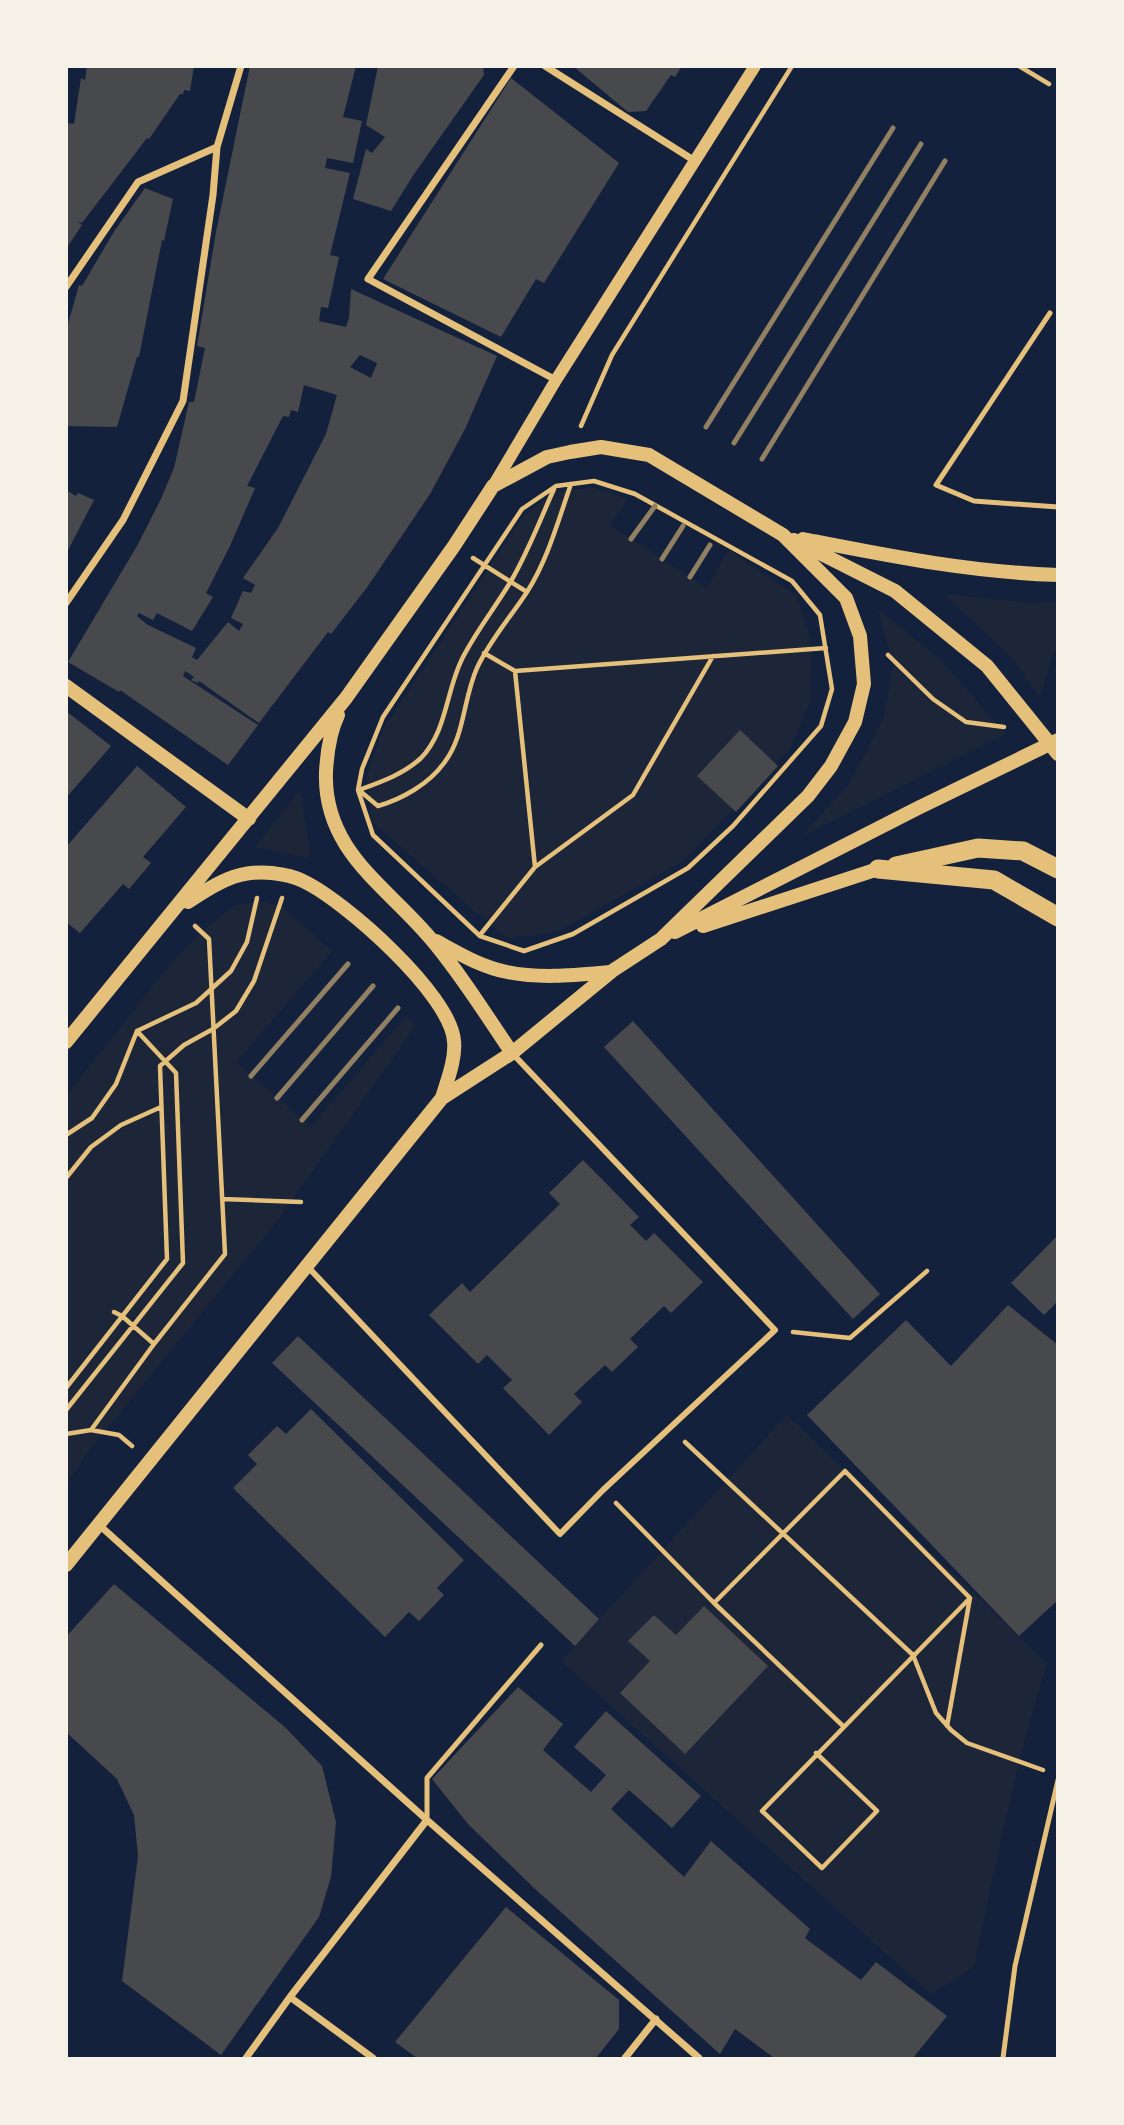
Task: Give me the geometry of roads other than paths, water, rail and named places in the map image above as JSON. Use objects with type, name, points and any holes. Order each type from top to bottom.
[{"type":"highway","points":[[878,869],[978,848],[1023,851],[1058,869]]},
{"type":"highway","points":[[878,869],[994,880],[1058,917]]},
{"type":"main road","points":[[66,1042],[346,698],[454,546],[493,486],[547,457],[601,447],[649,455],[783,534],[895,591],[987,666],[1058,754]]},
{"type":"main road","points":[[783,534],[927,564],[1001,573],[1058,575]]},
{"type":"main road","points":[[662,939],[808,796],[831,766],[855,722],[864,684],[860,636],[846,598],[783,534]]},
{"type":"main road","points":[[66,686],[249,819]]},
{"type":"main road","points":[[346,698],[335,722],[327,753],[326,783],[335,829],[352,855],[432,939],[512,1053]]},
{"type":"main road","points":[[66,1565],[442,1098],[512,1053],[612,971],[662,939],[918,808],[1058,740]]},
{"type":"main road","points":[[662,939],[878,869]]},
{"type":"main road","points":[[176,910],[221,881],[244,873],[273,873],[303,881],[343,907],[404,963],[430,991],[449,1020],[454,1042],[450,1073],[442,1098]]},
{"type":"main road","points":[[432,939],[476,962],[506,972],[561,977],[612,971]]},
{"type":"street","points":[[66,603],[122,520],[183,401],[214,195],[217,146],[241,66]]},
{"type":"street","points":[[514,66],[368,279],[556,380]]},
{"type":"street","points":[[545,66],[695,162]]},
{"type":"street","points":[[493,486],[556,380],[755,66]]},
{"type":"street","points":[[66,287],[138,182],[217,146]]},
{"type":"street","points":[[307,1266],[559,1534],[775,1330],[512,1053]]},
{"type":"street","points":[[98,1524],[427,1820],[699,2059]]},
{"type":"street","points":[[246,2059],[290,1997],[427,1820]]},
{"type":"street","points":[[290,1997],[373,2059]]},
{"type":"street","points":[[625,2059],[656,2019]]},
{"type":"lane","points":[[1050,313],[936,485],[974,501],[1058,507]]},
{"type":"lane","points":[[427,1820],[427,1778],[541,1645]]},
{"type":"lane","points":[[1003,2059],[1015,1966],[1058,1780]]},
{"type":"railway","points":[[706,427],[893,128]]},
{"type":"railway","points":[[734,443],[921,144]]},
{"type":"railway","points":[[762,459],[945,161]]},
{"type":"railway","points":[[631,539],[655,506]]},
{"type":"railway","points":[[662,559],[683,526]]},
{"type":"railway","points":[[690,577],[710,545]]},
{"type":"railway","points":[[251,1076],[348,964]]},
{"type":"railway","points":[[277,1098],[373,986]]},
{"type":"railway","points":[[302,1120],[398,1008]]}]
